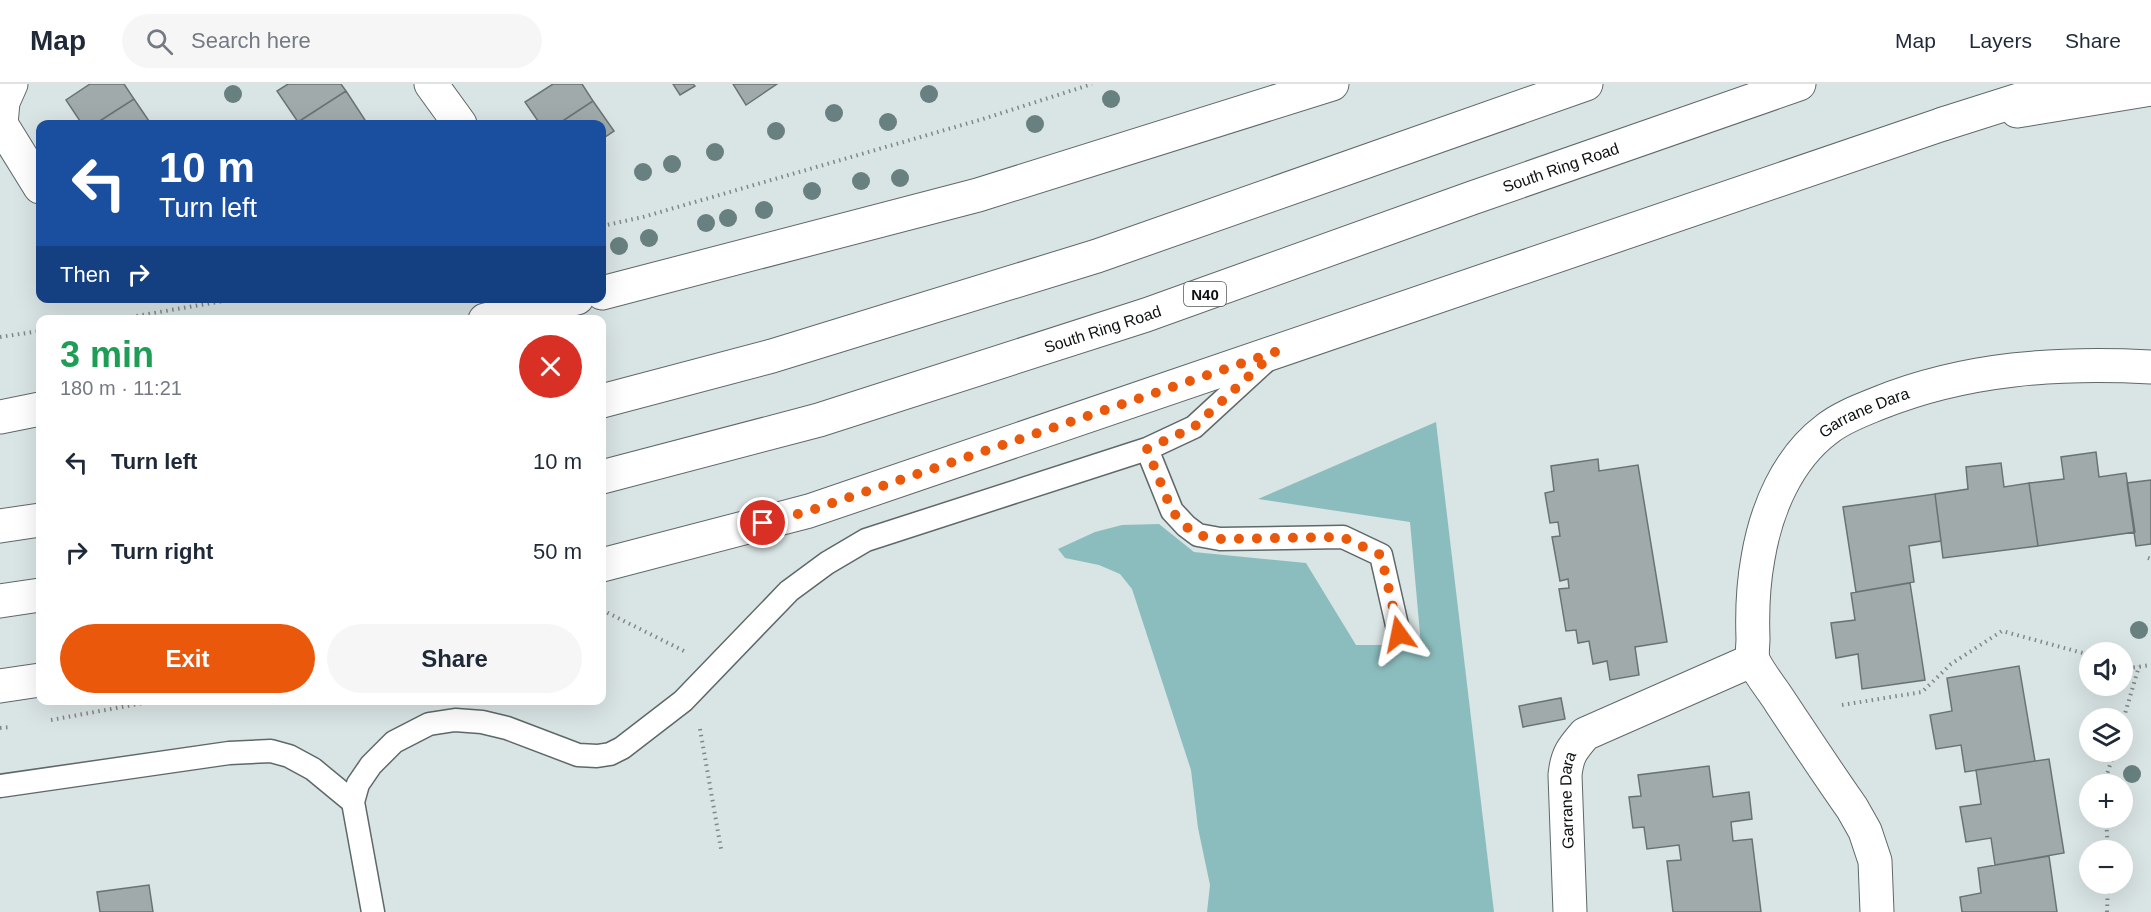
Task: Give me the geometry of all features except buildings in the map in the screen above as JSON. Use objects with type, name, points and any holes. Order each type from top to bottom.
[{"type":"main road","points":[[11,84],[3,102],[0,124],[36,182]]},
{"type":"main road","points":[[431,84],[457,120]]},
{"type":"main road","points":[[606,292],[978,195],[1332,84]]},
{"type":"main road","points":[[606,400],[772,356],[1097,256],[1586,84]]},
{"type":"main road","name":"South Ring Road","points":[[606,476],[819,420],[1146,315],[1799,84]]},
{"type":"main road","points":[[606,564],[809,511],[1943,124],[2069,84]]},
{"type":"main road","points":[[1943,124],[2151,89]]},
{"type":"main road","points":[[506,315],[556,303]]},
{"type":"main road","name":"Garrane Dara","points":[[1570,912],[1564,775],[1567,759],[1573,747],[1585,734],[1753,660],[1753,591],[1762,534],[1772,503],[1804,450],[1827,429],[1856,412],[1899,395],[1991,372],[2046,366],[2103,364],[2151,367]]},
{"type":"main road","points":[[0,417],[36,410]]},
{"type":"main road","points":[[0,526],[36,521]]},
{"type":"main road","points":[[0,602],[36,596]]},
{"type":"main road","points":[[1753,660],[1865,831],[1875,861],[1877,912]]},
{"type":"main road","points":[[0,686],[36,681]]},
{"type":"lane","points":[[373,912],[353,802],[358,784],[371,765],[394,742],[429,724],[455,720],[482,722],[507,728],[578,755],[597,756],[610,753],[639,737],[683,701],[789,591],[826,562],[866,540],[1147,449],[1194,427],[1275,352]]},
{"type":"lane","points":[[1147,449],[1172,511],[1185,526],[1198,535],[1220,539],[1342,537],[1381,555],[1399,634]]},
{"type":"lane","points":[[0,786],[229,753],[271,751],[289,756],[313,769],[353,802]]},
{"type":"path","points":[[606,225],[642,217],[960,125],[1092,84]]},
{"type":"path","points":[[142,315],[212,303]]},
{"type":"path","points":[[0,337],[36,332]]},
{"type":"path","points":[[1842,705],[1922,692],[1951,664],[2002,631],[2079,652]]},
{"type":"path","points":[[2133,667],[2151,665]]},
{"type":"path","points":[[2126,708],[2139,666]]},
{"type":"path","points":[[46,720],[132,705]]},
{"type":"path","points":[[0,728],[11,726]]},
{"type":"path","points":[[2107,912],[2108,894]]},
{"type":"shaded area","points":[[1436,422],[1494,912],[1207,912],[1210,885],[1198,828],[1191,770],[1132,589],[1120,574],[1099,565],[1065,558],[1058,549],[1095,532],[1122,525],[1159,524],[1194,552],[1306,563],[1356,645],[1421,645],[1410,522],[1258,499]]},
{"type":"route","points":[[763,523],[809,511],[1275,352],[1194,427],[1147,449],[1172,511],[1185,526],[1198,535],[1220,539],[1342,537],[1381,555],[1399,634]]}]
